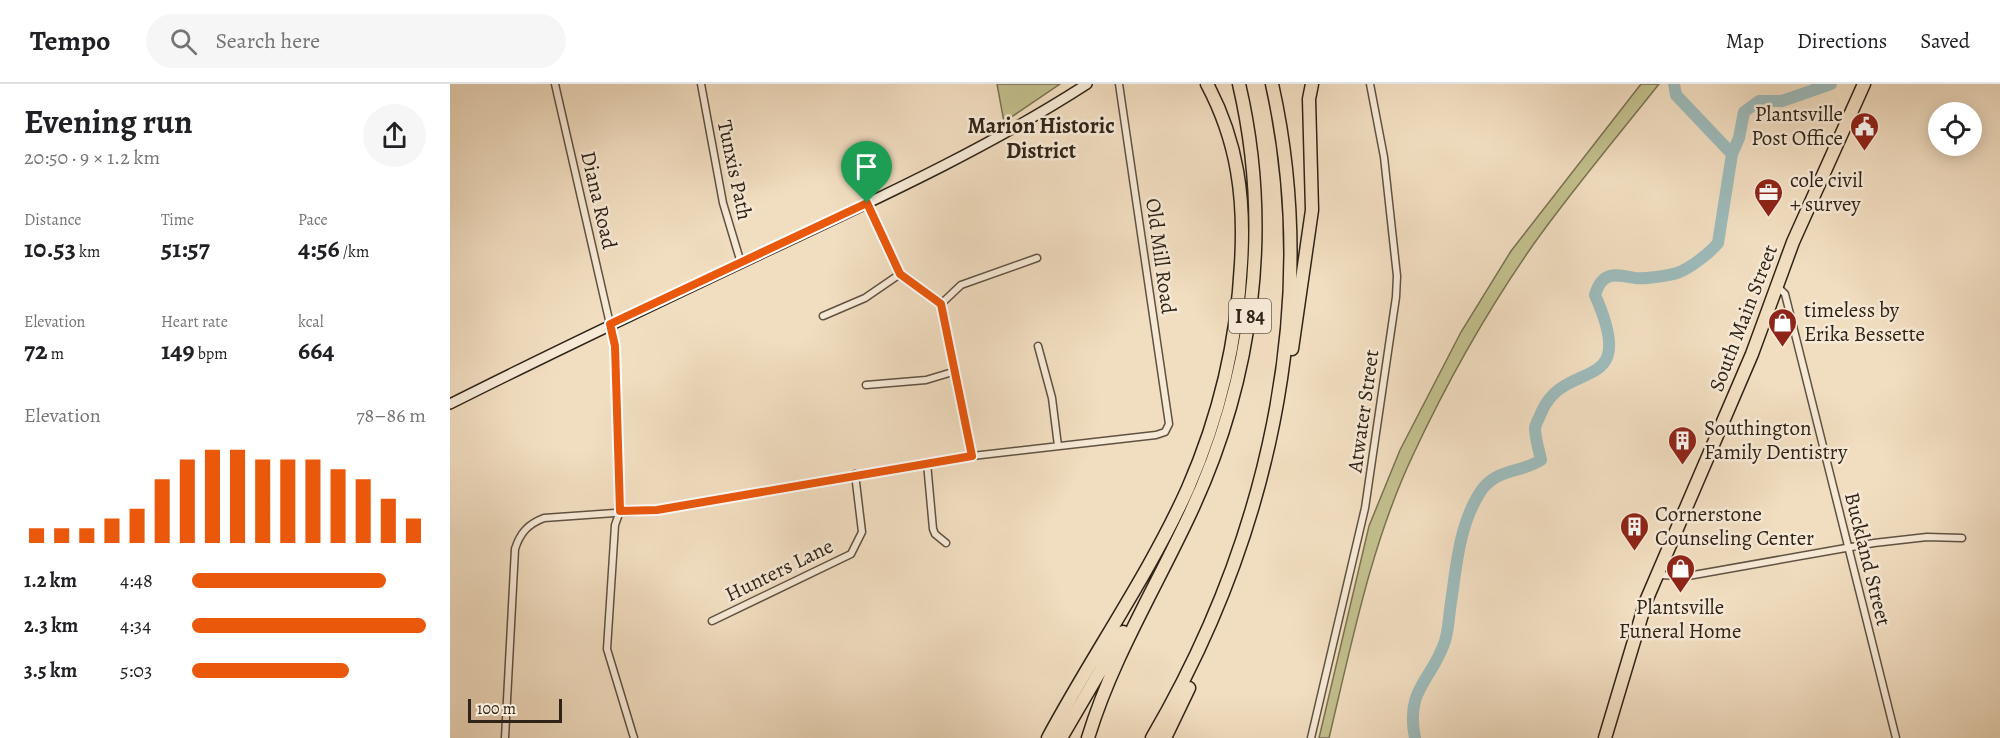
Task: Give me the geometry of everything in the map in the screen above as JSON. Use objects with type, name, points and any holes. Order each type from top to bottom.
[{"type":"highway","points":[[1048,738],[1177,512],[1208,436],[1224,381],[1240,292],[1242,201],[1231,140],[1207,84]]},
{"type":"highway","name":"I 84","points":[[1061,738],[1178,537],[1199,494],[1224,430],[1242,362],[1250,317],[1254,263],[1255,201],[1251,155],[1239,84]]},
{"type":"highway","name":"I 84","points":[[1152,738],[1199,651],[1226,588],[1249,522],[1267,455],[1283,364],[1290,284],[1288,181],[1272,84]]},
{"type":"highway","points":[[1267,455],[1285,396],[1310,225],[1313,195],[1309,99],[1312,84]]},
{"type":"highway","name":"South Main Street","points":[[1605,738],[1637,626],[1656,575],[1692,489],[1731,408],[1793,242],[1864,84]]},
{"type":"highway","points":[[1088,738],[1116,664],[1178,537]]},
{"type":"highway","points":[[1165,738],[1207,650],[1226,588]]},
{"type":"main road","points":[[450,404],[610,324],[867,203],[1011,129],[1087,84]]},
{"type":"street","name":"Diana Road","points":[[555,84],[615,346],[620,511],[615,525],[607,649],[633,738]]},
{"type":"street","name":"Tunxis Path","points":[[701,84],[723,203],[741,262]]},
{"type":"street","name":"Old Mill Road","points":[[1058,446],[1165,432],[1169,424],[1119,84]]},
{"type":"street","name":"Atwater Street","points":[[1311,738],[1365,508],[1397,286],[1382,140],[1370,84]]},
{"type":"street","points":[[867,203],[900,274],[941,304],[972,456]]},
{"type":"street","points":[[941,304],[961,285],[1037,258]]},
{"type":"street","points":[[823,316],[865,298],[900,274]]},
{"type":"street","name":"Buckland Street","points":[[1777,285],[1785,294],[1896,738]]},
{"type":"street","points":[[505,738],[515,549],[518,540],[528,526],[544,518],[657,510],[855,474],[972,456],[1058,446],[1052,398],[1038,346]]},
{"type":"street","points":[[866,385],[926,380],[956,371]]},
{"type":"street","points":[[927,463],[934,534],[946,543]]},
{"type":"street","name":"Hunters Lane","points":[[712,621],[841,561],[851,554],[862,532],[855,474]]},
{"type":"street","points":[[1656,575],[1688,576],[1927,537],[1962,538]]},
{"type":"shaded area","points":[[997,84],[1060,84],[1004,122]]},
{"type":"shaded area","points":[[1641,84],[1659,84],[1563,204],[1516,270],[1468,347],[1426,428],[1398,489],[1374,558],[1329,738],[1319,738],[1369,526],[1400,450],[1461,332],[1511,251]]},
{"type":"waterway","points":[[1674,84],[1676,95],[1732,154]]},
{"type":"waterway","points":[[1415,738],[1414,707],[1421,686],[1440,655],[1445,641],[1459,550],[1466,521],[1479,494],[1492,480],[1541,460],[1535,428],[1542,411],[1553,395],[1567,384],[1594,371],[1604,362],[1609,349],[1607,327],[1595,295],[1601,282],[1615,275],[1644,278],[1677,273],[1710,251],[1718,243],[1732,154],[1739,138],[1744,112],[1759,101],[1782,101],[1831,84]]},
{"type":"place","name":"Plantsville Post Office","points":[[1864,152]]},
{"type":"place","name":"cole civil + survey","points":[[1769,218]]},
{"type":"place","name":"timeless by Erika Bessette","points":[[1783,348]]},
{"type":"place","name":"Southington Family Dentistry","points":[[1683,466]]},
{"type":"place","name":"Cornerstone Counseling Center","points":[[1634,552]]},
{"type":"place","name":"Plantsville Funeral Home","points":[[1680,594]]},
{"type":"district","name":"Marion Historic District","points":[[1041,138]]},
{"type":"route","points":[[867,203],[900,274],[941,304],[972,456],[855,474],[657,510],[620,511],[615,346],[610,324],[867,203]]}]
